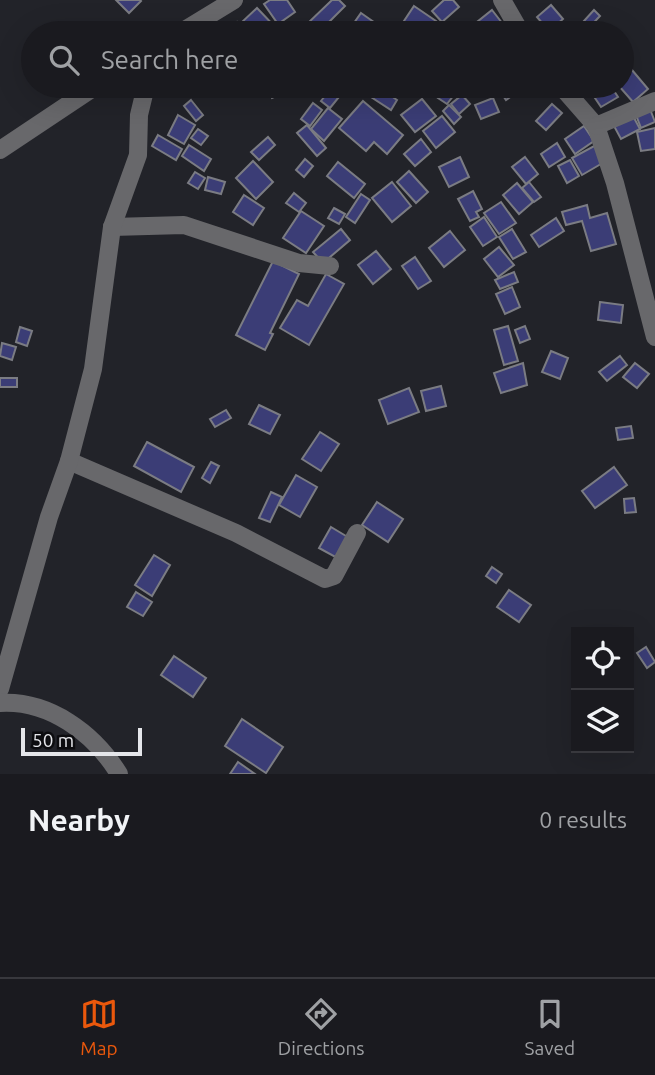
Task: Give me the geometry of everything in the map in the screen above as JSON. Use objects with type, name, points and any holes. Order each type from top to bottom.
[{"type":"street","points":[[200,21],[234,0]]},
{"type":"street","points":[[502,0],[514,21]]},
{"type":"street","points":[[0,150],[78,98]]},
{"type":"street","points":[[0,689],[49,517],[69,461],[93,369],[111,227],[138,155],[139,115],[143,98]]},
{"type":"street","points":[[572,98],[596,126],[615,183],[655,337]]},
{"type":"street","points":[[596,126],[655,101]]},
{"type":"street","points":[[111,227],[184,225],[299,263],[330,265]]},
{"type":"street","points":[[69,461],[236,533],[325,579],[334,576],[357,533]]},
{"type":"street","points":[[0,703],[20,702],[69,721],[89,738],[119,774]]},
{"type":"building","points":[[116,0],[140,0],[141,1],[129,13]]},
{"type":"building","points":[[270,0],[287,0],[295,12],[282,21],[276,21],[264,4]]},
{"type":"building","points":[[332,0],[339,0],[345,6],[330,21],[310,21]]},
{"type":"building","points":[[444,0],[453,0],[459,7],[443,21],[432,11]]},
{"type":"building","points":[[551,5],[563,19],[540,21],[537,17]]},
{"type":"building","points":[[414,6],[436,21],[404,21]]},
{"type":"building","points":[[257,8],[269,21],[243,21]]},
{"type":"building","points":[[492,10],[501,21],[478,21]]},
{"type":"building","points":[[594,10],[600,16],[595,21],[584,21]]},
{"type":"building","points":[[361,13],[372,21],[355,21]]},
{"type":"building","points":[[634,72],[648,89],[633,102],[630,98],[634,98]]},
{"type":"building","points":[[323,98],[338,98],[330,108],[321,101]]},
{"type":"building","points":[[373,98],[394,98],[397,100],[391,110]]},
{"type":"building","points":[[438,98],[452,98],[447,104]]},
{"type":"building","points":[[458,98],[465,98],[470,104],[459,114],[451,104]]},
{"type":"building","points":[[493,98],[499,112],[481,119],[475,105]]},
{"type":"building","points":[[595,98],[616,98],[601,107]]},
{"type":"building","points":[[422,99],[436,116],[415,132],[401,115]]},
{"type":"building","points":[[191,100],[203,115],[196,121],[184,106]]},
{"type":"building","points":[[363,101],[403,135],[387,154],[374,142],[366,151],[339,128]]},
{"type":"building","points":[[313,103],[322,110],[310,126],[301,119]]},
{"type":"building","points":[[552,104],[562,113],[546,130],[536,121]]},
{"type":"building","points":[[449,105],[461,117],[454,124],[443,111]]},
{"type":"building","points":[[328,108],[342,119],[324,141],[311,129]]},
{"type":"building","points":[[650,109],[655,122],[641,128],[636,115]]},
{"type":"building","points":[[178,115],[195,125],[184,144],[168,135]]},
{"type":"building","points":[[442,116],[455,132],[436,148],[423,131]]},
{"type":"building","points":[[633,116],[640,129],[621,139],[614,126]]},
{"type":"building","points":[[307,125],[326,148],[317,156],[297,133]]},
{"type":"building","points":[[584,126],[594,141],[575,154],[565,139]]},
{"type":"building","points":[[655,128],[655,149],[641,151],[637,132]]},
{"type":"building","points":[[198,129],[208,136],[201,145],[191,138]]},
{"type":"building","points":[[158,135],[182,149],[176,160],[152,146]]},
{"type":"building","points":[[268,137],[275,145],[259,160],[251,152]]},
{"type":"building","points":[[421,139],[431,152],[415,166],[404,154]]},
{"type":"building","points":[[557,143],[565,157],[549,167],[541,154]]},
{"type":"building","points":[[189,145],[211,159],[204,171],[182,156]]},
{"type":"building","points":[[596,145],[606,161],[582,175],[572,158]]},
{"type":"building","points":[[460,157],[469,177],[449,187],[439,167]]},
{"type":"building","points":[[525,157],[538,174],[526,184],[512,167]]},
{"type":"building","points":[[305,159],[313,166],[304,177],[296,170]]},
{"type":"building","points":[[570,160],[579,176],[567,183],[558,166]]},
{"type":"building","points":[[253,161],[273,182],[256,199],[236,178]]},
{"type":"building","points":[[338,162],[365,184],[354,198],[327,176]]},
{"type":"building","points":[[409,171],[428,192],[416,203],[397,182]]},
{"type":"building","points":[[195,172],[205,178],[198,189],[188,183]]},
{"type":"building","points":[[208,177],[225,182],[221,194],[205,190]]},
{"type":"building","points":[[392,182],[411,206],[392,222],[372,198]]},
{"type":"building","points":[[529,182],[541,197],[534,202],[522,188]]},
{"type":"building","points":[[517,183],[533,202],[519,214],[503,195]]},
{"type":"building","points":[[473,191],[482,209],[476,212],[479,217],[470,221],[458,199]]},
{"type":"building","points":[[294,193],[306,203],[299,212],[286,203]]},
{"type":"building","points":[[361,194],[370,200],[355,223],[346,217]]},
{"type":"building","points":[[244,195],[264,208],[253,225],[233,212]]},
{"type":"building","points":[[501,202],[516,223],[499,234],[484,213]]},
{"type":"building","points":[[587,205],[590,218],[607,213],[616,244],[591,251],[582,221],[566,225],[562,212]]},
{"type":"building","points":[[334,208],[345,214],[339,224],[328,218]]},
{"type":"building","points":[[301,211],[324,226],[306,253],[283,238]]},
{"type":"building","points":[[484,217],[497,237],[483,246],[470,227]]},
{"type":"building","points":[[556,218],[564,231],[539,247],[531,235]]},
{"type":"building","points":[[341,229],[350,240],[323,263],[313,252]]},
{"type":"building","points":[[512,229],[526,252],[513,259],[499,237]]},
{"type":"building","points":[[450,231],[465,250],[444,267],[429,248]]},
{"type":"building","points":[[499,247],[514,265],[498,277],[484,259]]},
{"type":"building","points":[[376,251],[391,269],[373,284],[358,265]]},
{"type":"building","points":[[415,257],[431,281],[418,289],[402,266]]},
{"type":"building","points":[[273,261],[299,274],[270,333],[273,334],[265,350],[236,335]]},
{"type":"building","points":[[514,272],[518,282],[500,289],[495,280]]},
{"type":"building","points":[[326,274],[344,284],[309,345],[280,328],[297,300],[308,306]]},
{"type":"building","points":[[512,287],[520,307],[505,314],[496,294]]},
{"type":"building","points":[[600,302],[623,305],[621,323],[598,320]]},
{"type":"building","points":[[508,326],[518,361],[504,365],[494,330]]},
{"type":"building","points":[[525,326],[530,339],[520,343],[515,330]]},
{"type":"building","points":[[20,327],[32,331],[27,346],[16,342]]},
{"type":"building","points":[[2,343],[16,347],[12,360],[0,356]]},
{"type":"building","points":[[551,351],[568,358],[560,379],[542,372]]},
{"type":"building","points":[[620,356],[627,365],[607,381],[599,372]]},
{"type":"building","points":[[523,363],[527,385],[501,393],[494,373]]},
{"type":"building","points":[[635,363],[649,374],[637,388],[623,377]]},
{"type":"building","points":[[0,378],[17,378],[17,387],[0,387]]},
{"type":"building","points":[[441,386],[446,406],[426,411],[421,391]]},
{"type":"building","points":[[409,388],[419,412],[388,424],[379,400]]},
{"type":"building","points":[[259,405],[280,415],[270,434],[249,424]]},
{"type":"building","points":[[226,410],[231,418],[215,427],[210,419]]},
{"type":"building","points":[[631,426],[633,438],[618,440],[616,428]]},
{"type":"building","points":[[320,432],[339,444],[321,471],[302,459]]},
{"type":"building","points":[[147,442],[194,467],[181,492],[134,466]]},
{"type":"building","points":[[211,462],[219,466],[210,483],[202,478]]},
{"type":"building","points":[[614,467],[627,485],[595,508],[582,491]]},
{"type":"building","points":[[296,475],[317,487],[300,517],[279,505]]},
{"type":"building","points":[[271,492],[282,497],[270,522],[259,518]]},
{"type":"building","points":[[634,498],[636,512],[625,513],[624,499]]},
{"type":"building","points":[[377,502],[403,519],[388,542],[362,525]]},
{"type":"building","points":[[331,527],[351,539],[339,559],[319,548]]},
{"type":"building","points":[[154,555],[170,565],[152,596],[135,585]]},
{"type":"building","points":[[492,567],[502,574],[496,583],[486,576]]},
{"type":"building","points":[[509,590],[531,605],[519,622],[497,607]]},
{"type":"building","points":[[136,592],[152,602],[143,616],[127,607]]},
{"type":"building","points":[[646,647],[655,662],[647,668],[637,653]]},
{"type":"building","points":[[174,656],[206,678],[193,697],[161,675]]},
{"type":"building","points":[[242,719],[283,747],[266,773],[225,746]]},
{"type":"building","points":[[238,762],[255,774],[230,774]]}]
